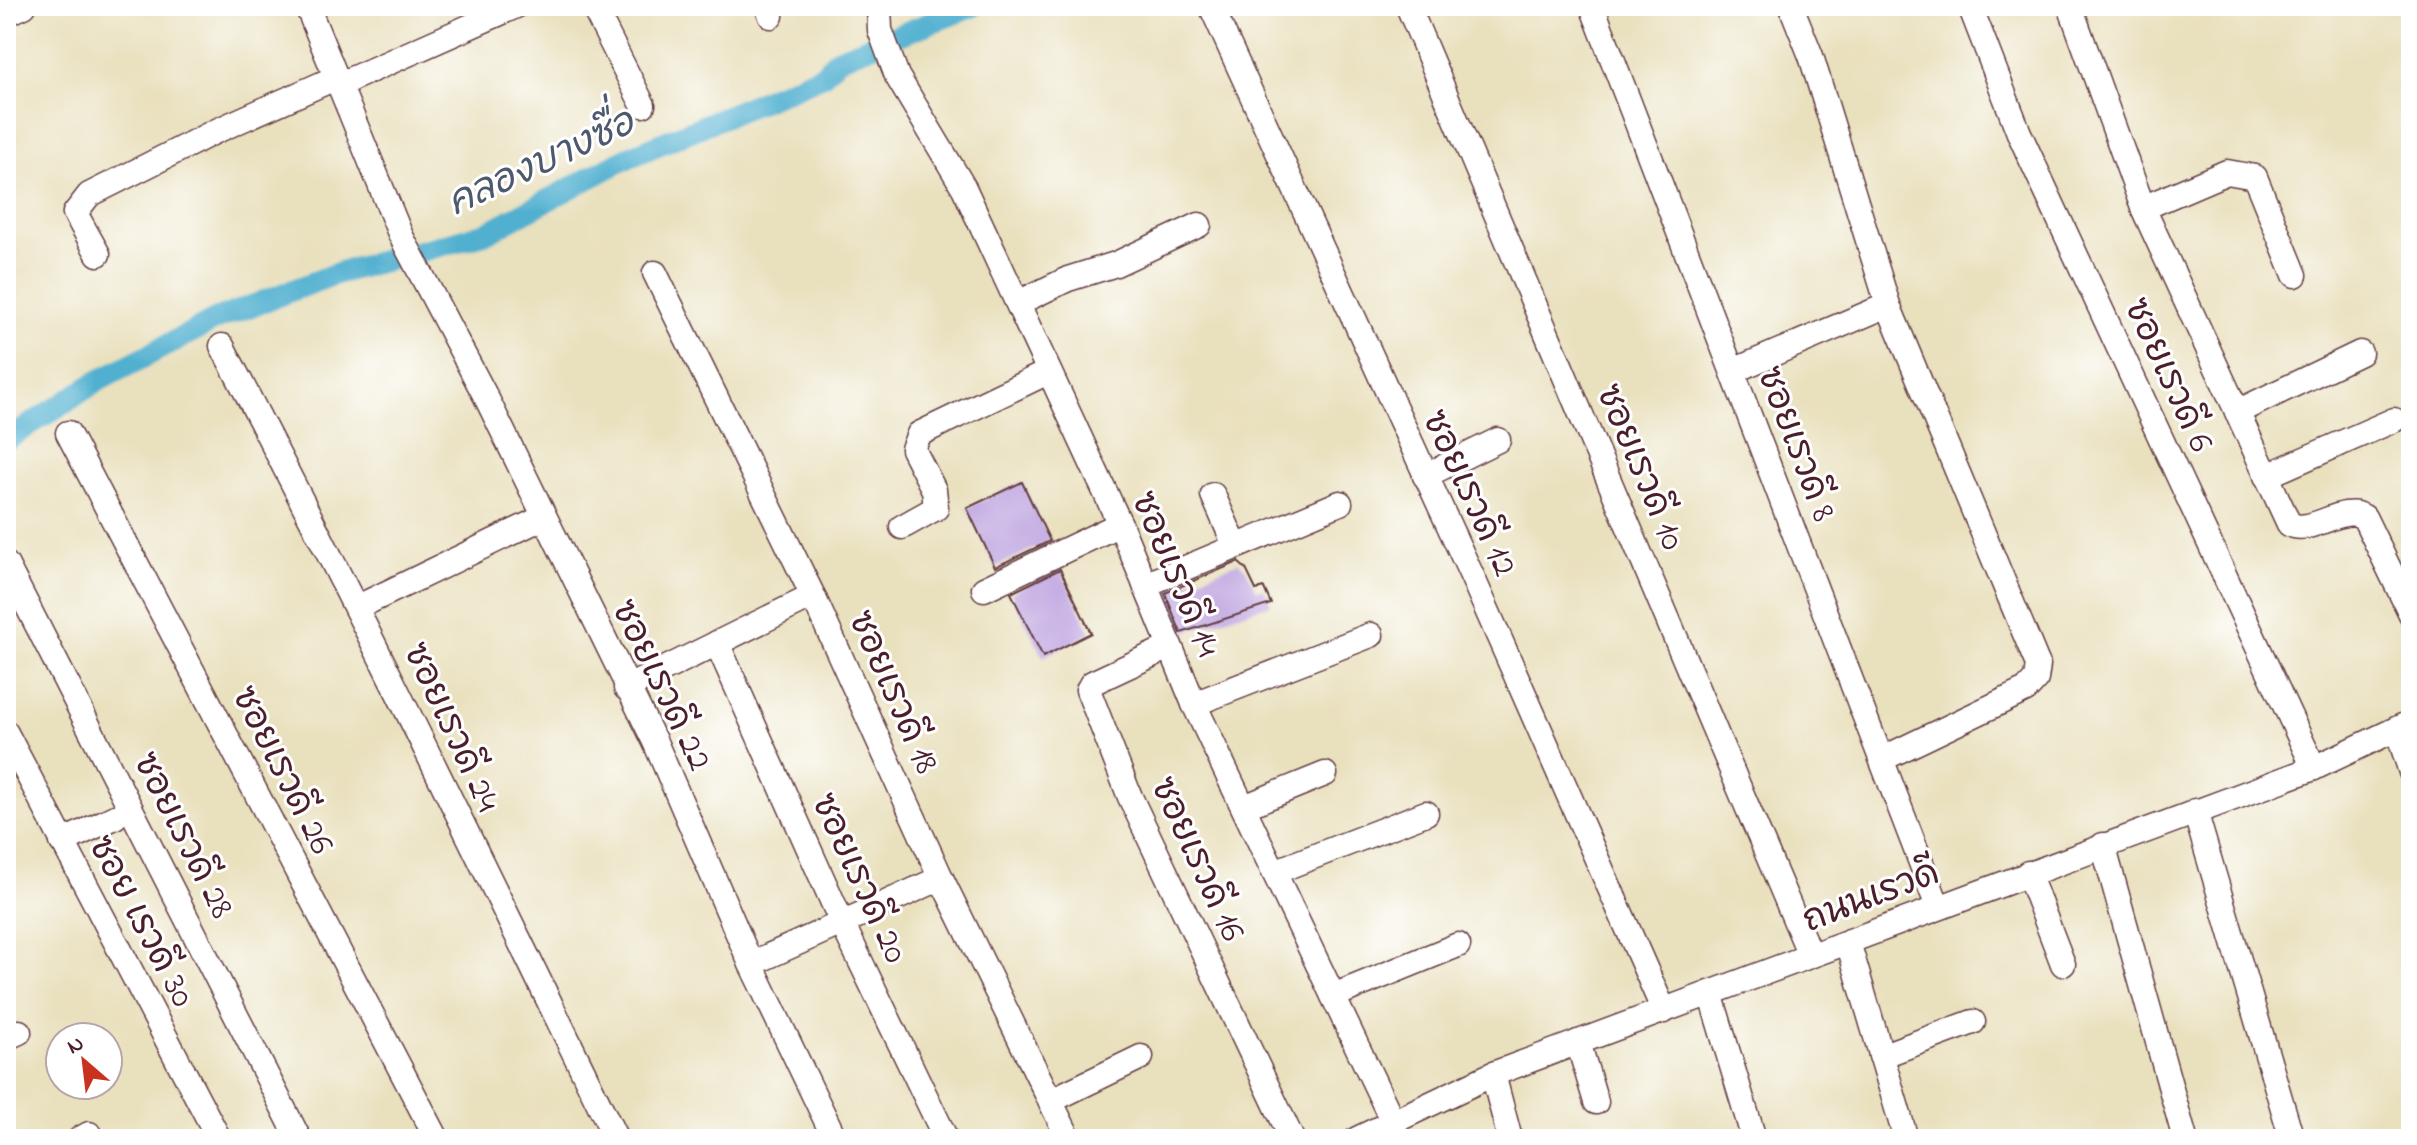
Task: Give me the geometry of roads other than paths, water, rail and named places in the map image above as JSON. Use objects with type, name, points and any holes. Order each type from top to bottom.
[{"type":"street","points":[[6,14],[24,6]]},
{"type":"street","name":"ซอยเรวดี 22","points":[[307,6],[401,236],[487,399],[655,742],[751,964],[835,1139]]},
{"type":"street","points":[[593,6],[643,105]]},
{"type":"street","name":"ซอยเรวดี 12","points":[[1211,6],[1664,1011]]},
{"type":"street","name":"ซอยเรวดี 10","points":[[1408,6],[1810,955]]},
{"type":"street","name":"ซอยเรวดี 8","points":[[1592,6],[1938,907]]},
{"type":"street","points":[[1791,6],[1811,56],[1888,305],[2038,665],[2036,679],[2026,690],[1882,759]]},
{"type":"street","name":"ซอยเรวดี 6","points":[[1970,6],[2019,133],[2314,768]]},
{"type":"street","points":[[2070,6],[2143,208],[2289,524],[2296,528],[2353,513],[2364,517],[2411,614]]},
{"type":"street","points":[[98,254],[75,213],[89,195],[214,132],[518,7]]},
{"type":"street","name":"ซอยเรวดี 14","points":[[879,18],[889,56],[964,188],[1120,524],[1194,704],[1393,1122]]},
{"type":"street","points":[[2143,208],[2227,172],[2255,177],[2295,275]]},
{"type":"street","points":[[1018,303],[1068,279],[1116,264],[1199,225]]},
{"type":"street","name":"ซอยเรวดี 18","points":[[655,273],[813,596],[941,878],[1069,1139]]},
{"type":"street","points":[[1733,371],[1888,305]]},
{"type":"street","name":"ซอยเรวดี 24","points":[[222,346],[358,607],[459,822],[616,1139]]},
{"type":"street","points":[[2237,412],[2360,353]]},
{"type":"street","points":[[902,527],[936,508],[934,490],[913,449],[919,434],[1048,372]]},
{"type":"street","points":[[2266,476],[2394,420]]},
{"type":"street","name":"ซอยเรวดี 26","points":[[68,433],[437,1139]]},
{"type":"street","points":[[1425,476],[1498,440]]},
{"type":"street","points":[[1213,495],[1235,545]]},
{"type":"street","points":[[1145,585],[1340,503]]},
{"type":"street","points":[[358,607],[544,517]]},
{"type":"street","points":[[984,589],[1120,524]]},
{"type":"street","name":"ซอยเรวดี 28","points":[[6,564],[135,811],[299,1139]]},
{"type":"street","points":[[626,688],[813,596]]},
{"type":"street","points":[[1194,704],[1371,635]]},
{"type":"street","name":"ซอยเรวดี 20","points":[[717,643],[843,925],[946,1139]]},
{"type":"street","name":"ซอยเรวดี 16","points":[[1169,647],[1092,683],[1088,690],[1130,797],[1292,1139]]},
{"type":"street","points":[[2404,726],[2411,772]]},
{"type":"street","name":"ถนนเรวดี","points":[[1357,1139],[1493,1074],[2314,768],[2404,726]]},
{"type":"street","name":"ซอย เรวดี 30","points":[[6,733],[219,1139]]},
{"type":"street","points":[[1244,807],[1325,774]]},
{"type":"street","points":[[2195,811],[2292,1139]]},
{"type":"street","points":[[1274,872],[1426,813]]},
{"type":"street","points":[[62,842],[115,817]]},
{"type":"street","points":[[2103,845],[2185,1139]]},
{"type":"street","points":[[2028,873],[2063,964]]},
{"type":"street","points":[[751,964],[843,925],[941,878]]},
{"type":"street","points":[[1848,942],[1906,1139]]},
{"type":"street","points":[[1333,996],[1458,945]]},
{"type":"street","points":[[1710,993],[1754,1139]]},
{"type":"street","points":[[1881,1056],[1973,1022]]},
{"type":"street","points":[[1578,1042],[1596,1102]]},
{"type":"street","points":[[1050,1101],[1141,1057]]},
{"type":"street","points":[[1493,1074],[1510,1139]]},
{"type":"waterway","name":"คลองบางซื่อ","points":[[6,440],[98,381],[217,319],[338,273],[484,234],[627,158],[823,75],[837,59],[974,6]]}]
